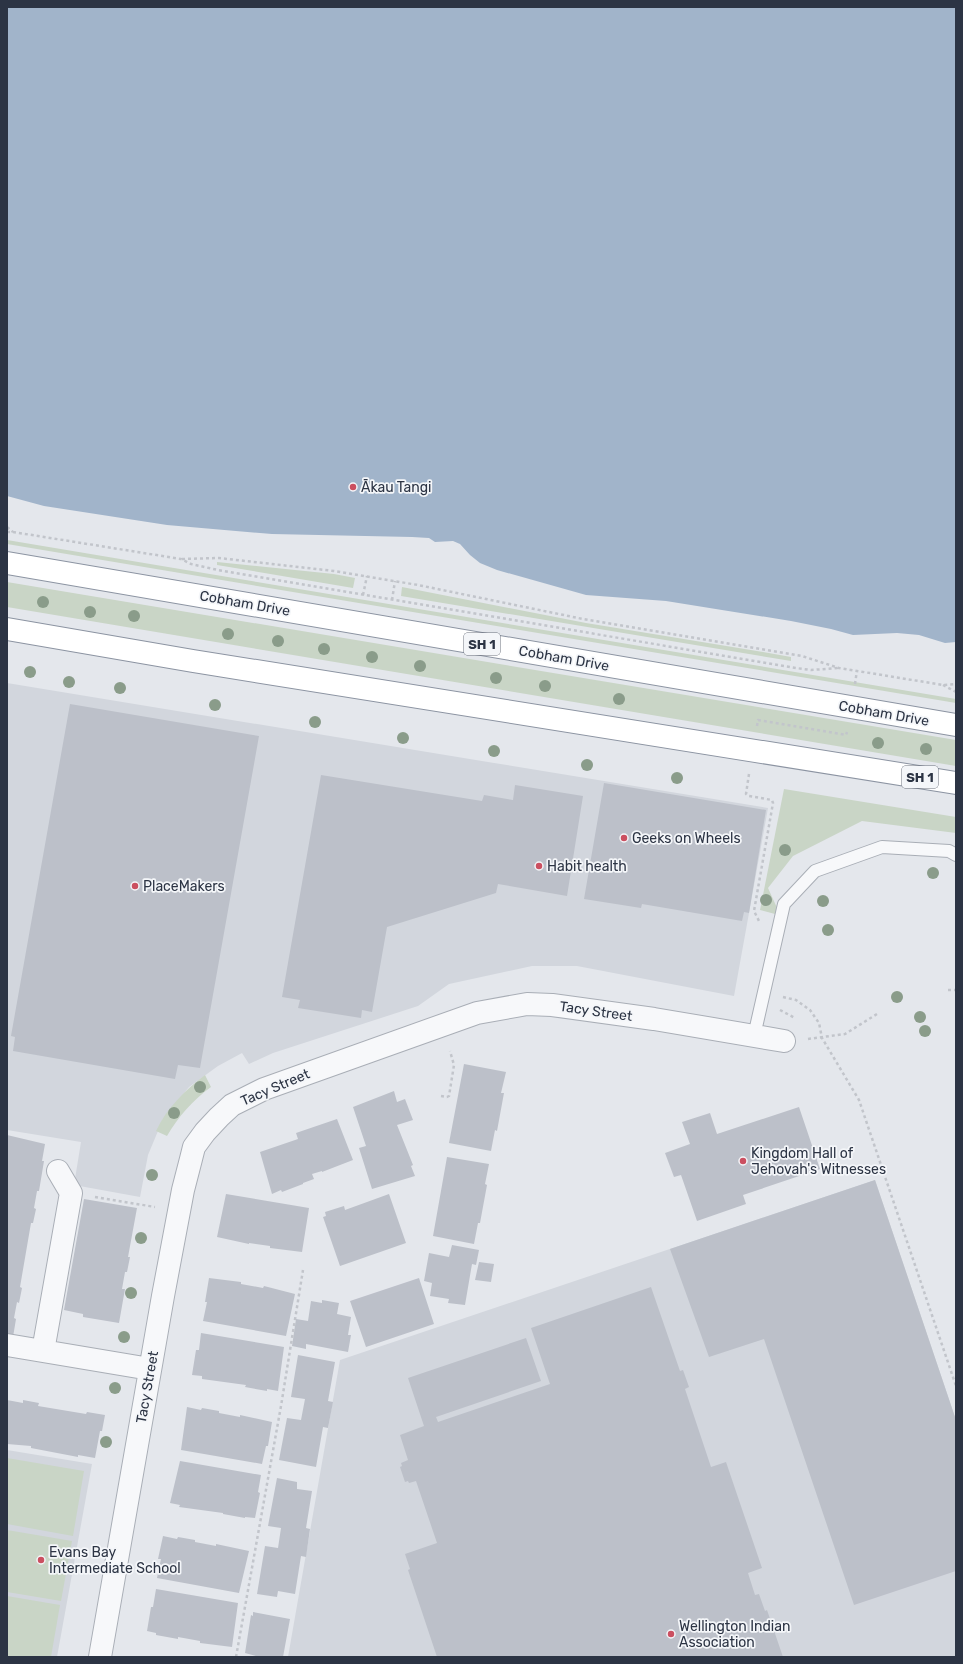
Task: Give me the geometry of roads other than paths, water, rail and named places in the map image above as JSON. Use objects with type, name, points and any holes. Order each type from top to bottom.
[{"type":"highway","name":"Cobham Drive","points":[[7,563],[956,725]]},
{"type":"highway","name":"SH 1","points":[[7,629],[193,661],[956,783]]},
{"type":"street","name":"Tacy Street","points":[[100,1657],[183,1190],[194,1147],[205,1132],[232,1105],[264,1089],[477,1013],[527,1004],[552,1005],[784,1041]]},
{"type":"street","points":[[42,1351],[70,1192],[58,1171]]},
{"type":"street","points":[[7,1345],[150,1369]]},
{"type":"lane","points":[[754,1036],[784,904],[815,871],[882,847],[949,851],[956,855]]},
{"type":"water","points":[[7,7],[956,7],[956,642],[945,643],[919,635],[897,633],[853,635],[791,621],[666,601],[586,595],[497,570],[480,563],[460,544],[453,541],[435,542],[429,538],[412,537],[272,534],[167,525],[44,506],[7,496]]},
{"type":"place","name":"Ākau Tangi","points":[[353,487]]},
{"type":"place","name":"Geeks on Wheels","points":[[624,838]]},
{"type":"place","name":"Habit health","points":[[539,866]]},
{"type":"place","name":"PlaceMakers","points":[[135,886]]},
{"type":"place","name":"Kingdom Hall of Jehovah's Witnesses","points":[[743,1161]]},
{"type":"place","name":"Evans Bay Intermediate School","points":[[41,1560]]},
{"type":"place","name":"Wellington Indian Association","points":[[671,1634]]}]
